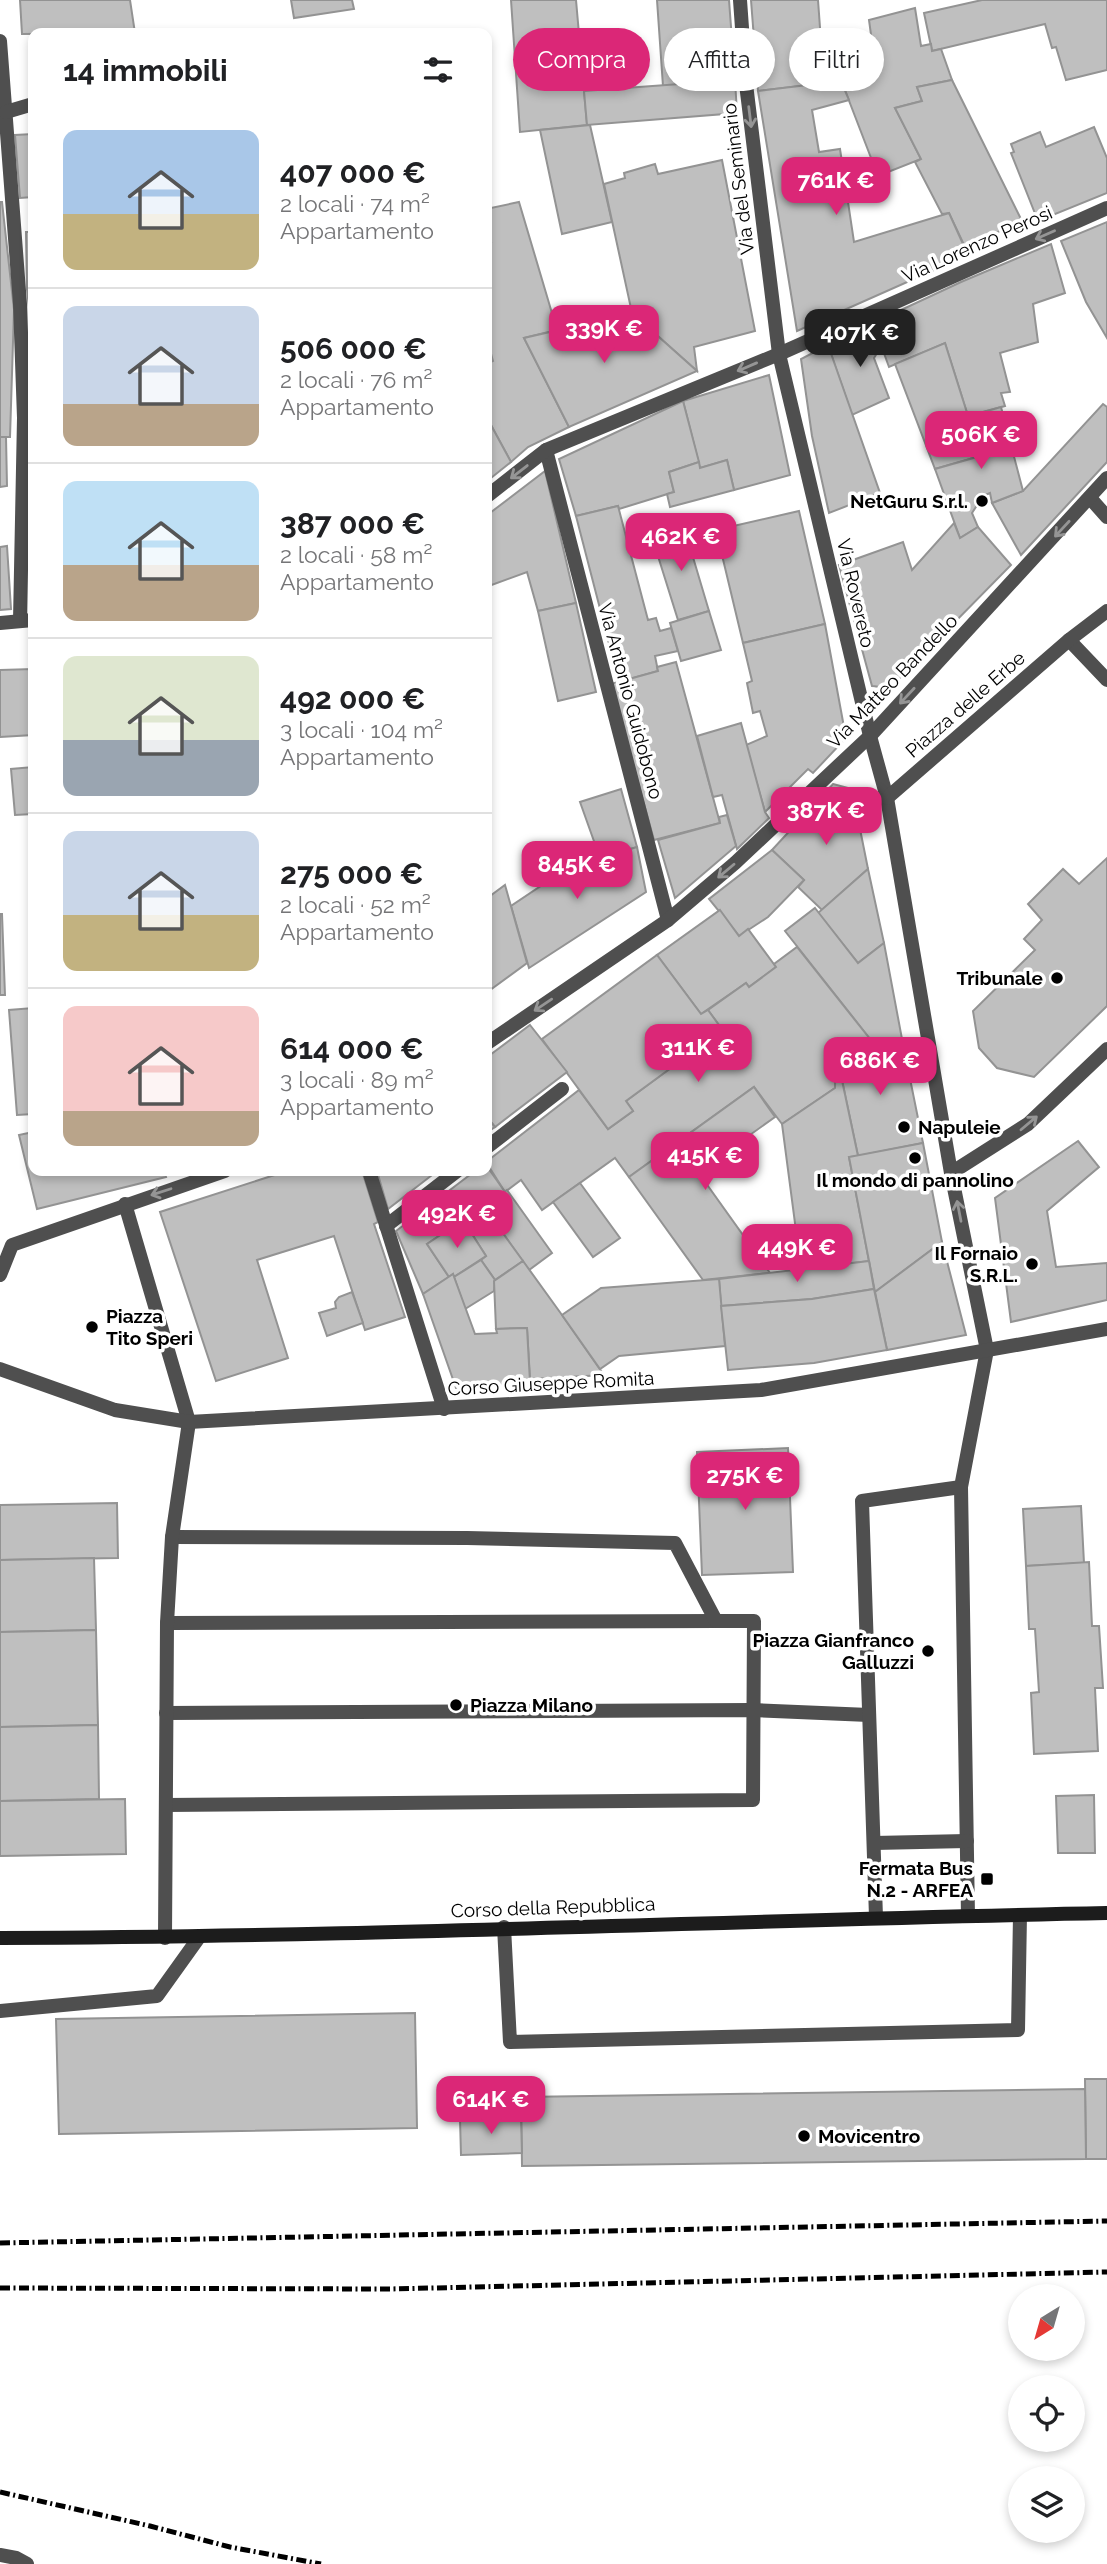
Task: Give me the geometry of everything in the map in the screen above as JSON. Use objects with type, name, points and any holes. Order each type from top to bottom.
[{"type":"street","name":"Via del Seminario","points":[[740,0],[746,85],[779,354]]},
{"type":"street","points":[[0,41],[6,111],[5,191],[20,304],[27,621],[0,623]]},
{"type":"street","points":[[6,111],[28,105]]},
{"type":"street","name":"Via Lorenzo Perosi","points":[[492,492],[546,450],[779,354],[1107,208]]},
{"type":"street","name":"Via Rovereto","points":[[779,354],[887,798],[951,1173],[986,1350]]},
{"type":"street","name":"Via Antonio Guidobono","points":[[546,450],[668,920]]},
{"type":"street","name":"Via Matteo Bandello","points":[[492,1040],[668,920],[735,863],[870,736],[1107,478]]},
{"type":"street","points":[[1090,498],[1107,517]]},
{"type":"street","name":"Piazza delle Erbe","points":[[887,798],[1069,640],[1107,611]]},
{"type":"street","points":[[1069,640],[1107,680]]},
{"type":"street","points":[[951,1173],[1028,1125],[1107,1049]]},
{"type":"street","points":[[492,1143],[562,1089]]},
{"type":"street","points":[[0,1275],[12,1245],[210,1176]]},
{"type":"street","points":[[371,1176],[444,1409]]},
{"type":"street","points":[[386,1226],[451,1176]]},
{"type":"street","points":[[125,1204],[189,1422],[172,1537],[167,1623],[165,1938]]},
{"type":"street","name":"Corso Giuseppe Romita","points":[[0,1369],[115,1410],[189,1422],[761,1390],[1107,1329]]},
{"type":"street","points":[[968,1916],[961,1487],[986,1350]]},
{"type":"street","points":[[876,1917],[862,1501],[961,1487]]},
{"type":"street","points":[[172,1537],[467,1538],[675,1544],[716,1621]]},
{"type":"street","points":[[166,1805],[753,1800],[754,1621],[167,1623]]},
{"type":"street","points":[[166,1713],[752,1710],[869,1715]]},
{"type":"street","points":[[874,1843],[967,1841]]},
{"type":"street","name":"Corso della Repubblica","points":[[0,1938],[165,1938],[876,1917],[1107,1913]]},
{"type":"street","points":[[504,1927],[510,2042],[950,2032],[1018,2030],[1020,1915]]},
{"type":"street","points":[[0,2011],[157,1996],[200,1936]]},
{"type":"street","points":[[0,2555],[16,2558],[27,2564]]},
{"type":"building","points":[[20,0],[130,0],[134,28],[28,28],[28,34],[22,34]]},
{"type":"building","points":[[291,0],[352,0],[354,9],[294,18]]},
{"type":"building","points":[[511,0],[576,0],[578,28],[513,29]]},
{"type":"building","points":[[657,0],[729,0],[731,28],[664,28],[663,86]]},
{"type":"building","points":[[751,0],[818,0],[820,28],[789,28],[789,87],[775,89],[775,28],[753,28]]},
{"type":"building","points":[[982,0],[1107,0],[1107,70],[1066,80],[1056,47],[1052,48],[1045,24],[932,51],[924,13]]},
{"type":"building","points":[[915,8],[921,46],[931,44],[932,51],[941,49],[952,80],[917,87],[922,101],[895,108],[921,159],[878,176],[845,91],[884,91],[884,28],[870,28],[869,20]]},
{"type":"building","points":[[952,80],[1022,221],[965,247],[949,213],[942,214],[915,162],[921,159],[895,108],[922,101],[917,87]]},
{"type":"building","points":[[664,85],[664,91],[736,91],[737,113],[587,125],[584,91],[650,91],[650,86]]},
{"type":"building","points":[[517,91],[584,91],[587,125],[520,132]]},
{"type":"building","points":[[758,91],[845,91],[849,100],[812,110],[819,152],[840,149],[854,242],[949,213],[968,255],[797,331]]},
{"type":"building","points":[[590,125],[612,222],[562,234],[540,130]]},
{"type":"building","points":[[1094,127],[1107,158],[1107,193],[1038,221],[1011,153],[1014,152],[1011,144],[1040,132],[1046,147]]},
{"type":"building","points":[[28,134],[28,197],[20,198],[15,135]]},
{"type":"building","points":[[722,160],[755,331],[694,347],[697,371],[632,313],[604,184],[625,178],[624,173],[655,164],[658,174]]},
{"type":"building","points":[[0,202],[14,310],[10,437],[0,437]]},
{"type":"building","points":[[519,202],[557,330],[524,338],[569,427],[528,447],[511,462],[492,427],[492,208]]},
{"type":"building","points":[[1107,222],[1107,338],[1086,302],[1061,241]]},
{"type":"building","points":[[26,232],[28,232],[28,289]]},
{"type":"building","points":[[1051,244],[1065,293],[1033,304],[1038,342],[1000,353],[1010,392],[1001,393],[1005,406],[968,416],[945,343],[889,367],[873,323]]},
{"type":"building","points":[[632,313],[697,371],[569,427],[524,338]]},
{"type":"building","points":[[874,325],[882,345],[874,358],[889,398],[852,415],[828,345]]},
{"type":"building","points":[[945,343],[968,416],[966,417],[977,457],[935,469],[895,364]]},
{"type":"building","points":[[828,345],[880,493],[829,513],[812,436],[801,359]]},
{"type":"building","points":[[769,375],[790,475],[734,490],[727,460],[700,468],[683,401]]},
{"type":"building","points":[[683,401],[699,462],[669,472],[674,492],[619,509],[618,506],[576,516],[559,459]]},
{"type":"building","points":[[1103,404],[1107,407],[1107,462],[1021,555],[992,503],[1023,491]]},
{"type":"building","points":[[1001,407],[1023,491],[992,503],[990,493],[983,496],[972,513],[978,527],[960,538],[935,469],[977,457],[966,417]]},
{"type":"building","points":[[492,427],[511,462],[492,477]]},
{"type":"building","points":[[0,437],[6,437],[7,486],[0,487]]},
{"type":"building","points":[[727,460],[734,490],[670,507],[667,494],[674,492],[669,472],[699,462],[700,468]]},
{"type":"building","points":[[545,471],[576,603],[538,611],[527,572],[492,585],[492,511]]},
{"type":"building","points":[[618,506],[648,620],[656,618],[660,631],[671,628],[678,651],[655,656],[658,671],[619,682],[576,516]]},
{"type":"building","points":[[799,511],[825,624],[743,643],[716,530]]},
{"type":"building","points":[[954,523],[960,538],[978,527],[1011,565],[890,688],[872,686],[839,565],[903,542],[912,570]]},
{"type":"building","points":[[684,527],[709,611],[678,620],[652,537]]},
{"type":"building","points":[[7,546],[11,609],[0,610],[0,547]]},
{"type":"building","points":[[576,603],[596,692],[558,701],[538,611]]},
{"type":"building","points":[[709,611],[721,650],[681,661],[670,623]]},
{"type":"building","points":[[825,624],[846,738],[813,773],[808,769],[765,812],[746,745],[767,736],[760,711],[753,713],[747,683],[752,681],[743,643]]},
{"type":"building","points":[[676,662],[720,823],[654,840],[611,684],[658,671],[657,667]]},
{"type":"building","points":[[28,669],[28,735],[0,737],[0,670]]},
{"type":"building","points":[[741,723],[765,812],[769,818],[737,849],[722,795],[713,797],[697,736]]},
{"type":"building","points":[[28,767],[28,814],[15,815],[11,769]]},
{"type":"building","points":[[833,784],[852,789],[868,869],[822,910],[798,887],[804,880],[772,850]]},
{"type":"building","points":[[621,789],[637,847],[600,858],[580,802]]},
{"type":"building","points":[[727,815],[736,846],[675,898],[658,840],[720,823],[719,817]]},
{"type":"building","points":[[637,847],[646,892],[529,968],[511,906],[596,849],[600,858]]},
{"type":"building","points":[[772,850],[804,880],[768,917],[739,936],[709,899]]},
{"type":"building","name":"Tribunale","points":[[1107,858],[1107,1006],[1034,1077],[997,1068],[979,1048],[973,1011],[1035,950],[1024,939],[1042,920],[1028,904],[1063,869],[1079,884]]},
{"type":"building","points":[[868,869],[884,943],[858,963],[818,913]]},
{"type":"building","points":[[505,885],[527,963],[492,989],[492,895]]},
{"type":"building","points":[[815,908],[858,963],[884,943],[902,1039],[874,1044],[785,931]]},
{"type":"building","points":[[720,910],[739,936],[748,929],[776,967],[749,987],[746,983],[701,1014],[657,955]]},
{"type":"building","points":[[2,914],[5,995],[0,995]]},
{"type":"building","points":[[797,947],[874,1044],[836,1052],[835,1088],[782,1124],[754,1087],[629,1177],[615,1158],[542,1210],[521,1180],[505,1192],[492,1171],[492,1157],[579,1090],[608,1129],[633,1111],[626,1101],[694,1051],[704,1063],[732,1043],[708,1010],[746,983],[749,987],[776,967],[774,964]]},
{"type":"building","points":[[657,955],[701,1014],[708,1010],[732,1043],[704,1063],[694,1051],[626,1101],[633,1111],[608,1129],[542,1039]]},
{"type":"building","points":[[28,1008],[28,1114],[17,1115],[9,1010]]},
{"type":"building","points":[[530,1025],[567,1072],[495,1127],[492,1123],[492,1054]]},
{"type":"building","points":[[902,1039],[923,1143],[858,1156],[836,1052]]},
{"type":"building","points":[[836,1052],[858,1156],[849,1157],[869,1261],[801,1269],[782,1124],[835,1088]]},
{"type":"building","points":[[754,1087],[775,1117],[698,1172],[770,1273],[703,1280],[629,1177]]},
{"type":"building","points":[[28,1133],[28,1172],[19,1135]]},
{"type":"building","points":[[1078,1141],[1099,1167],[1047,1211],[1056,1267],[1107,1263],[1107,1300],[1011,1322],[995,1198]]},
{"type":"building","points":[[923,1143],[942,1242],[875,1292],[849,1157]]},
{"type":"building","points":[[492,1174],[505,1192],[427,1244],[449,1277],[423,1294],[396,1231],[468,1176],[492,1176]]},
{"type":"building","points":[[29,1176],[166,1177],[37,1209]]},
{"type":"building","points":[[272,1176],[364,1176],[378,1222],[374,1224],[405,1317],[365,1330],[334,1236],[257,1260],[288,1358],[216,1381],[160,1212]]},
{"type":"building","points":[[378,1176],[431,1176],[388,1209]]},
{"type":"building","points":[[580,1183],[620,1238],[593,1257],[553,1202]]},
{"type":"building","points":[[507,1190],[552,1253],[529,1270],[484,1207]]},
{"type":"building","points":[[484,1207],[523,1261],[495,1280],[481,1260],[486,1256],[463,1220]]},
{"type":"building","points":[[463,1220],[486,1256],[454,1277],[453,1274],[449,1277],[427,1244]]},
{"type":"building","points":[[942,1242],[966,1335],[887,1350],[875,1292]]},
{"type":"building","points":[[481,1260],[495,1280],[494,1291],[465,1309],[454,1277]]},
{"type":"building","points":[[523,1261],[604,1375],[530,1379],[527,1328],[496,1329],[494,1281]]},
{"type":"building","points":[[869,1261],[874,1289],[812,1299],[721,1306],[719,1279]]},
{"type":"building","points":[[453,1274],[475,1334],[497,1333],[496,1329],[527,1328],[530,1382],[456,1388],[423,1294]]},
{"type":"building","points":[[719,1279],[725,1346],[619,1356],[600,1369],[562,1315],[601,1288]]},
{"type":"building","points":[[874,1289],[887,1350],[814,1363],[728,1370],[721,1306],[812,1299]]},
{"type":"building","points":[[352,1292],[363,1323],[327,1336],[319,1313],[336,1308],[335,1302],[339,1297]]},
{"type":"building","points":[[788,1448],[793,1572],[702,1575],[697,1452]]},
{"type":"building","points":[[117,1503],[118,1558],[0,1560],[0,1505]]},
{"type":"building","points":[[1081,1506],[1084,1563],[1026,1566],[1023,1509]]},
{"type":"building","points":[[94,1558],[96,1630],[0,1632],[0,1560]]},
{"type":"building","points":[[1089,1562],[1092,1626],[1099,1626],[1103,1688],[1095,1688],[1098,1751],[1034,1754],[1031,1693],[1039,1692],[1035,1629],[1029,1629],[1026,1566]]},
{"type":"building","points":[[96,1630],[98,1725],[0,1727],[0,1632]]},
{"type":"building","points":[[98,1725],[99,1799],[0,1801],[0,1727]]},
{"type":"building","points":[[1094,1795],[1095,1853],[1058,1853],[1056,1796]]},
{"type":"building","points":[[125,1799],[126,1854],[0,1856],[0,1801]]},
{"type":"building","points":[[415,2013],[417,2128],[59,2134],[56,2019]]},
{"type":"building","points":[[1085,2079],[1107,2079],[1107,2159],[1086,2159]]},
{"type":"building","name":"Movicentro","points":[[1085,2089],[1086,2159],[522,2166],[521,2097]]},
{"type":"building","points":[[521,2118],[522,2153],[461,2155],[460,2119]]},
{"type":"railway","points":[[0,2243],[1107,2221]]},
{"type":"railway","points":[[0,2288],[390,2289],[1107,2272]]},
{"type":"railway","points":[[0,2492],[230,2547],[321,2564]]},
{"type":"place","name":"NetGuru S.r.l.","points":[[982,501]]},
{"type":"place","name":"Tribunale","points":[[1057,978]]},
{"type":"place","name":"Napuleie","points":[[904,1127]]},
{"type":"place","name":"Il mondo di pannolino","points":[[915,1158]]},
{"type":"place","name":"Il Fornaio S.R.L.","points":[[1032,1264]]},
{"type":"place","name":"Piazza Tito Speri","points":[[92,1327]]},
{"type":"place","name":"Piazza Gianfranco Galluzzi","points":[[928,1651]]},
{"type":"place","name":"Piazza Milano","points":[[456,1705]]},
{"type":"place","name":"Fermata Bus N.2 - ARFEA","points":[[987,1879]]},
{"type":"place","name":"Movicentro","points":[[804,2136]]}]
